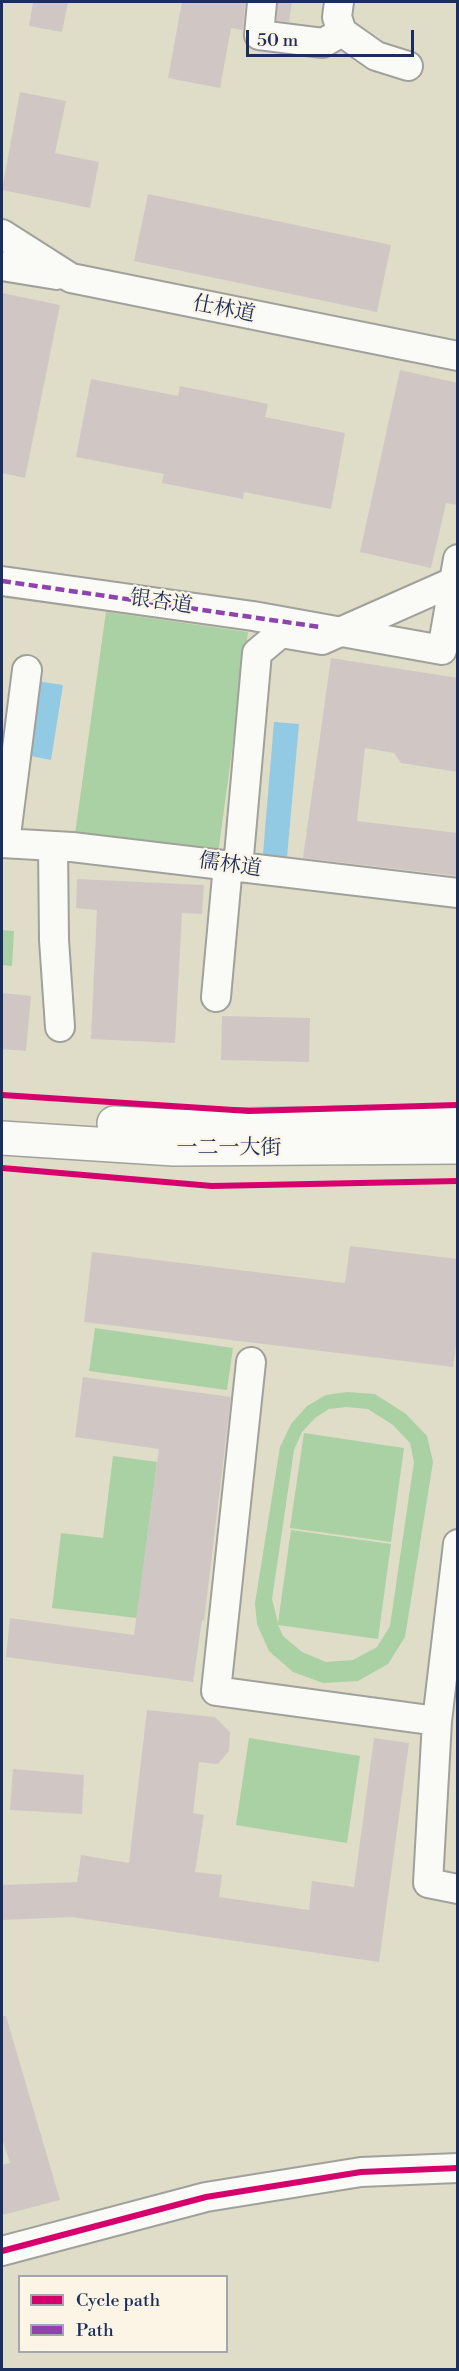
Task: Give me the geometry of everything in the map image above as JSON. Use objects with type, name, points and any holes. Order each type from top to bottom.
[{"type":"main road","name":"一二一大街","points":[[2,1118],[176,1126],[458,1122]]},
{"type":"main road","name":"一二一大街","points":[[2,1138],[174,1149],[458,1147]]},
{"type":"street","points":[[262,2],[259,35],[323,43],[342,32]]},
{"type":"street","points":[[339,2],[337,16],[342,32],[376,56],[408,66]]},
{"type":"street","name":"仕林道","points":[[2,234],[70,278],[458,356]]},
{"type":"street","points":[[2,266],[70,278]]},
{"type":"street","points":[[216,997],[256,653],[281,633],[322,640],[330,629],[456,575]]},
{"type":"street","name":"银杏道","points":[[2,581],[330,629],[442,650],[456,575]]},
{"type":"street","points":[[3,843],[27,670]]},
{"type":"street","name":"儒林道","points":[[3,843],[53,846],[458,893]]},
{"type":"street","points":[[53,846],[54,940],[60,1027]]},
{"type":"street","points":[[251,1362],[216,1691],[436,1721]]},
{"type":"street","points":[[458,1544],[436,1721],[428,1883],[458,1889]]},
{"type":"street","points":[[2,2251],[206,2197],[361,2172],[458,2168]]},
{"type":"green space","points":[[106,612],[248,632],[218,854],[75,834]]},
{"type":"green space","points":[[2,930],[14,931],[12,966],[2,965]]},
{"type":"green space","points":[[95,1328],[233,1348],[227,1390],[89,1371]]},
{"type":"green space","points":[[347,1392],[375,1394],[406,1414],[427,1436],[433,1462],[405,1637],[388,1664],[358,1681],[323,1683],[293,1672],[269,1651],[257,1624],[255,1603],[280,1447],[291,1424],[307,1406],[326,1395]],"holes":[[[346,1407],[368,1409],[393,1425],[410,1443],[414,1462],[390,1626],[377,1647],[353,1660],[326,1662],[302,1652],[283,1636],[278,1625],[378,1639],[391,1544],[291,1530],[278,1623],[272,1599],[294,1450],[302,1432],[315,1418],[329,1409]]]},
{"type":"green space","points":[[304,1433],[404,1448],[391,1542],[290,1528]]},
{"type":"green space","points":[[113,1456],[157,1462],[137,1618],[52,1608],[61,1533],[103,1538]]},
{"type":"green space","points":[[249,1738],[360,1756],[347,1843],[236,1825]]},
{"type":"water","points":[[36,681],[63,685],[51,760],[26,755]]},
{"type":"water","points":[[274,722],[299,724],[287,857],[263,854]]},
{"type":"building","points":[[33,2],[68,2],[62,32],[29,26]]},
{"type":"building","points":[[182,2],[245,2],[243,30],[231,28],[220,88],[168,78]]},
{"type":"building","points":[[278,2],[292,2],[289,22],[277,21]]},
{"type":"building","points":[[20,92],[66,101],[55,153],[99,162],[90,208],[2,190]]},
{"type":"building","points":[[148,194],[391,245],[377,312],[134,261]]},
{"type":"building","points":[[2,293],[60,305],[25,478],[2,473]]},
{"type":"building","points":[[400,370],[458,383],[458,505],[446,503],[431,568],[360,552]]},
{"type":"building","points":[[91,379],[178,396],[180,386],[268,404],[265,417],[345,433],[331,509],[244,492],[243,499],[162,483],[164,474],[76,457]]},
{"type":"building","points":[[331,658],[458,678],[458,772],[401,763],[394,753],[365,748],[357,821],[458,833],[458,876],[303,858]]},
{"type":"building","points":[[77,879],[204,885],[202,914],[182,913],[175,1043],[91,1039],[97,910],[76,908]]},
{"type":"building","points":[[2,993],[31,996],[26,1051],[2,1049]]},
{"type":"building","points":[[222,1016],[310,1018],[309,1062],[221,1060]]},
{"type":"building","points":[[350,1246],[458,1259],[458,1333],[453,1367],[84,1322],[92,1252],[345,1283]]},
{"type":"building","points":[[83,1377],[231,1397],[204,1621],[202,1620],[193,1682],[6,1657],[10,1618],[134,1635],[159,1449],[75,1437]]},
{"type":"building","points":[[147,1710],[215,1717],[230,1732],[229,1751],[218,1764],[199,1762],[193,1813],[204,1815],[195,1872],[222,1875],[219,1897],[309,1910],[312,1881],[354,1887],[374,1738],[409,1743],[379,1962],[72,1917],[2,1920],[2,1885],[77,1882],[81,1855],[129,1863]]},
{"type":"building","points":[[13,1769],[84,1775],[82,1814],[10,1810]]},
{"type":"building","points":[[2,2016],[6,2016],[60,2200],[2,2215],[2,2165],[10,2163],[2,2138]]},
{"type":"marked path","points":[[2,581],[320,627]]},
{"type":"cycle path","points":[[2,1095],[249,1111],[458,1105]]},
{"type":"cycle path","points":[[2,1168],[212,1186],[458,1181]]},
{"type":"cycle path","points":[[2,2251],[206,2197],[361,2172],[458,2168]]}]
